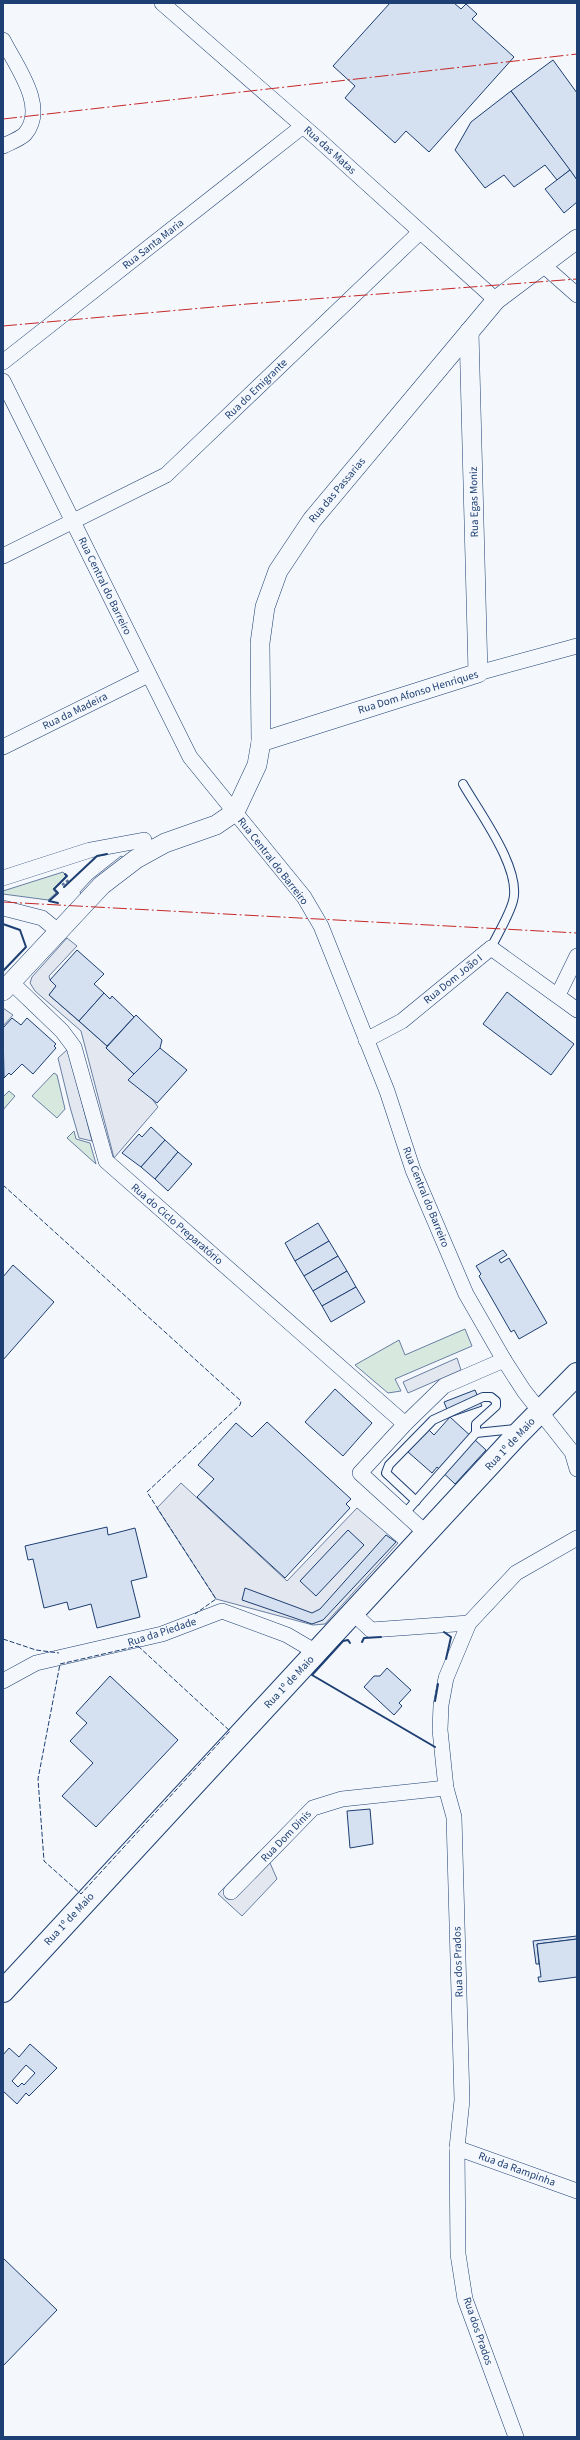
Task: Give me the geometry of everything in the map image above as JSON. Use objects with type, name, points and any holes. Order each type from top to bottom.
[{"type":"main road","name":"Rua 1º de Maio","points":[[3,1991],[316,1652],[577,1374]]},
{"type":"street","name":"Rua das Matas","points":[[166,4],[496,300]]},
{"type":"street","points":[[3,40],[34,104],[33,119],[24,135],[3,146]]},
{"type":"street","name":"Rua Santa Maria","points":[[3,362],[303,126]]},
{"type":"street","name":"Rua do Emigrante","points":[[3,556],[166,475],[420,232]]},
{"type":"street","name":"Rua das Passarias","points":[[235,812],[257,765],[261,742],[260,644],[265,607],[278,571],[312,520],[496,300],[577,239]]},
{"type":"street","points":[[543,265],[577,295]]},
{"type":"street","name":"Rua Egas Moniz","points":[[469,332],[478,673]]},
{"type":"street","name":"Rua Central do Barreiro","points":[[3,381],[190,757],[304,897],[321,926],[387,1091],[416,1177],[466,1294],[504,1360],[572,1452],[577,1469]]},
{"type":"street","name":"Rua Dom Afonso Henriques","points":[[261,742],[478,673],[577,647]]},
{"type":"street","name":"Rua da Madeira","points":[[3,747],[148,675]]},
{"type":"street","points":[[7,987],[102,885],[136,859],[165,843],[216,825],[235,812]]},
{"type":"street","points":[[3,878],[90,850],[144,840]]},
{"type":"street","points":[[3,908],[42,918],[58,931]]},
{"type":"street","name":"Rua Dom João I","points":[[366,1040],[402,1021],[492,948],[577,1010]]},
{"type":"street","points":[[558,995],[577,956]]},
{"type":"street","name":"Rua do Ciclo Preparatório","points":[[7,987],[62,1031],[74,1047],[106,1161],[405,1424]]},
{"type":"street","points":[[427,1534],[360,1472],[405,1424],[444,1386],[504,1360]]},
{"type":"street","name":"Rua dos Prados","points":[[516,2437],[466,2299],[458,2254],[457,2148],[462,2100],[454,1816],[446,1788],[440,1730],[441,1705],[446,1678],[469,1623],[516,1572],[577,1538]]},
{"type":"street","name":"Rua da Piedade","points":[[3,1681],[36,1663],[162,1634],[222,1611],[287,1634],[316,1652]]},
{"type":"street","points":[[353,1613],[371,1630],[469,1623]]},
{"type":"street","name":"Rua Dom Dinis","points":[[232,1892],[313,1808],[342,1799],[446,1788]]},
{"type":"street","name":"Rua da Rampinha","points":[[457,2148],[577,2191]]},
{"type":"lane","points":[[463,784],[495,839],[515,884],[514,900],[492,948]]},
{"type":"lane","points":[[405,1513],[416,1501],[476,1433],[476,1424],[496,1406],[496,1401],[491,1397],[483,1397],[433,1420],[389,1465],[386,1473],[416,1501]]},
{"type":"lane","points":[[476,1433],[525,1428]]},
{"type":"path","points":[[62,885],[68,880]]},
{"type":"shaded area","points":[[121,856],[126,859],[82,898],[80,892],[92,879]]},
{"type":"shaded area","points":[[63,872],[66,876],[53,889],[56,893],[48,900],[3,894],[3,891]]},
{"type":"shaded area","points":[[67,938],[77,946],[49,976],[50,980],[56,986],[49,995],[107,1046],[106,1048],[134,1074],[158,1107],[114,1158],[81,1031],[35,991],[30,983],[32,977]]},
{"type":"shaded area","points":[[3,1008],[13,1015],[3,1026]]},
{"type":"shaded area","points":[[68,1049],[92,1141],[79,1138],[70,1107],[58,1058]]},
{"type":"shaded area","points":[[54,1073],[57,1075],[65,1109],[57,1118],[32,1096]]},
{"type":"shaded area","points":[[9,1091],[15,1096],[3,1110],[3,1097]]},
{"type":"shaded area","points":[[74,1131],[76,1139],[90,1143],[96,1164],[67,1138]]},
{"type":"shaded area","points":[[465,1329],[472,1346],[395,1379],[401,1391],[388,1393],[355,1365],[399,1340],[405,1355]]},
{"type":"shaded area","points":[[457,1358],[461,1370],[408,1393],[403,1382]]},
{"type":"shaded area","points":[[181,1483],[287,1581],[357,1508],[398,1543],[325,1624],[313,1625],[216,1599],[157,1508]]},
{"type":"shaded area","points":[[259,1852],[270,1863],[277,1879],[242,1916],[218,1894]]},
{"type":"building","points":[[390,3],[454,3],[461,9],[466,4],[477,14],[472,19],[514,57],[429,152],[406,131],[395,143],[345,98],[355,86],[333,66]]},
{"type":"building","points":[[553,60],[577,93],[577,180],[511,91]]},
{"type":"building","points":[[511,91],[570,170],[557,180],[545,165],[514,187],[504,175],[485,188],[455,150],[471,122]]},
{"type":"building","points":[[570,170],[577,180],[577,202],[564,213],[545,189]]},
{"type":"building","points":[[77,950],[104,974],[94,984],[104,993],[79,1021],[49,995],[56,986],[50,980]]},
{"type":"building","points":[[507,992],[574,1044],[551,1075],[483,1024]]},
{"type":"building","points":[[104,993],[110,999],[112,996],[134,1017],[107,1046],[79,1021]]},
{"type":"building","points":[[136,1015],[162,1040],[160,1048],[134,1074],[106,1048]]},
{"type":"building","points":[[12,1018],[21,1025],[27,1018],[56,1044],[54,1046],[56,1048],[33,1074],[22,1064],[11,1075],[9,1073],[4,1078],[3,1028]]},
{"type":"building","points":[[160,1048],[187,1070],[157,1103],[128,1080]]},
{"type":"building","points":[[151,1127],[165,1140],[141,1167],[122,1153],[139,1134],[142,1137]]},
{"type":"building","points":[[165,1140],[178,1152],[155,1179],[141,1167]]},
{"type":"building","points":[[178,1152],[192,1164],[168,1191],[155,1179]]},
{"type":"building","points":[[318,1223],[329,1241],[295,1261],[285,1243]]},
{"type":"building","points":[[329,1241],[338,1256],[304,1276],[295,1261]]},
{"type":"building","points":[[503,1250],[507,1255],[499,1260],[501,1263],[509,1258],[547,1323],[519,1339],[514,1330],[511,1332],[479,1276],[481,1274],[476,1266]]},
{"type":"building","points":[[338,1256],[347,1271],[313,1291],[304,1276]]},
{"type":"building","points":[[13,1265],[54,1302],[3,1360],[3,1277]]},
{"type":"building","points":[[347,1271],[356,1287],[322,1306],[313,1291]]},
{"type":"building","points":[[356,1287],[365,1302],[331,1322],[322,1306]]},
{"type":"building","points":[[335,1389],[372,1423],[343,1456],[305,1422]]},
{"type":"building","points":[[475,1390],[482,1406],[450,1417],[444,1402]]},
{"type":"building","points":[[450,1417],[486,1450],[455,1484],[437,1467],[432,1473],[408,1452],[428,1429],[434,1435]]},
{"type":"building","points":[[267,1422],[351,1499],[346,1504],[350,1508],[285,1578],[197,1497],[214,1479],[198,1465],[236,1423],[252,1437]]},
{"type":"building","points":[[107,1527],[108,1535],[135,1528],[147,1577],[131,1581],[140,1617],[97,1628],[91,1604],[69,1610],[67,1602],[44,1608],[33,1559],[28,1560],[25,1546]]},
{"type":"building","points":[[348,1530],[364,1545],[316,1596],[300,1581]]},
{"type":"building","points":[[386,1535],[396,1542],[323,1620],[312,1624],[242,1600],[245,1588],[312,1613],[320,1609]]},
{"type":"building","points":[[387,1668],[411,1690],[399,1703],[402,1706],[394,1715],[364,1687],[374,1676],[380,1676]]},
{"type":"building","points":[[110,1676],[178,1740],[96,1827],[62,1796],[93,1763],[70,1741],[87,1723],[76,1713]]},
{"type":"building","points":[[370,1809],[373,1844],[350,1848],[347,1811]]},
{"type":"building","points":[[577,1936],[577,1939],[537,1944],[539,1964],[536,1964],[533,1941]]},
{"type":"building","points":[[577,1939],[577,1977],[539,1982],[538,1977],[541,1977],[537,1944]]},
{"type":"building","points":[[30,2044],[57,2068],[29,2096],[26,2093],[17,2104],[3,2091],[3,2055],[9,2048],[19,2057]],"holes":[[[26,2065],[35,2073],[24,2085],[22,2083],[18,2087],[12,2081]]]},
{"type":"building","points":[[3,2258],[57,2310],[3,2366]]},
{"type":"fence","points":[[3,1185],[241,1401],[240,1405],[147,1492],[216,1599],[195,1614]]},
{"type":"fence","points":[[3,1639],[36,1650],[59,1653]]},
{"type":"fence","points":[[138,1646],[230,1731],[81,1894],[44,1861],[38,1779],[60,1664],[138,1646]]},
{"type":"wall","points":[[64,887],[97,856],[107,854]]},
{"type":"wall","points":[[58,903],[49,901],[58,893],[54,889],[67,876],[65,874]]},
{"type":"wall","points":[[3,924],[20,930],[26,947],[3,971]]},
{"type":"wall","points":[[444,1632],[451,1637],[446,1659]]},
{"type":"wall","points":[[362,1642],[364,1638],[381,1637]]},
{"type":"wall","points":[[350,1643],[348,1640],[343,1641],[312,1675],[435,1747]]},
{"type":"wall","points":[[435,1701],[438,1684]]},
{"type":"power","points":[[3,119],[577,54]]},
{"type":"power","points":[[3,326],[247,304],[577,279]]},
{"type":"power","points":[[3,902],[577,933]]}]
